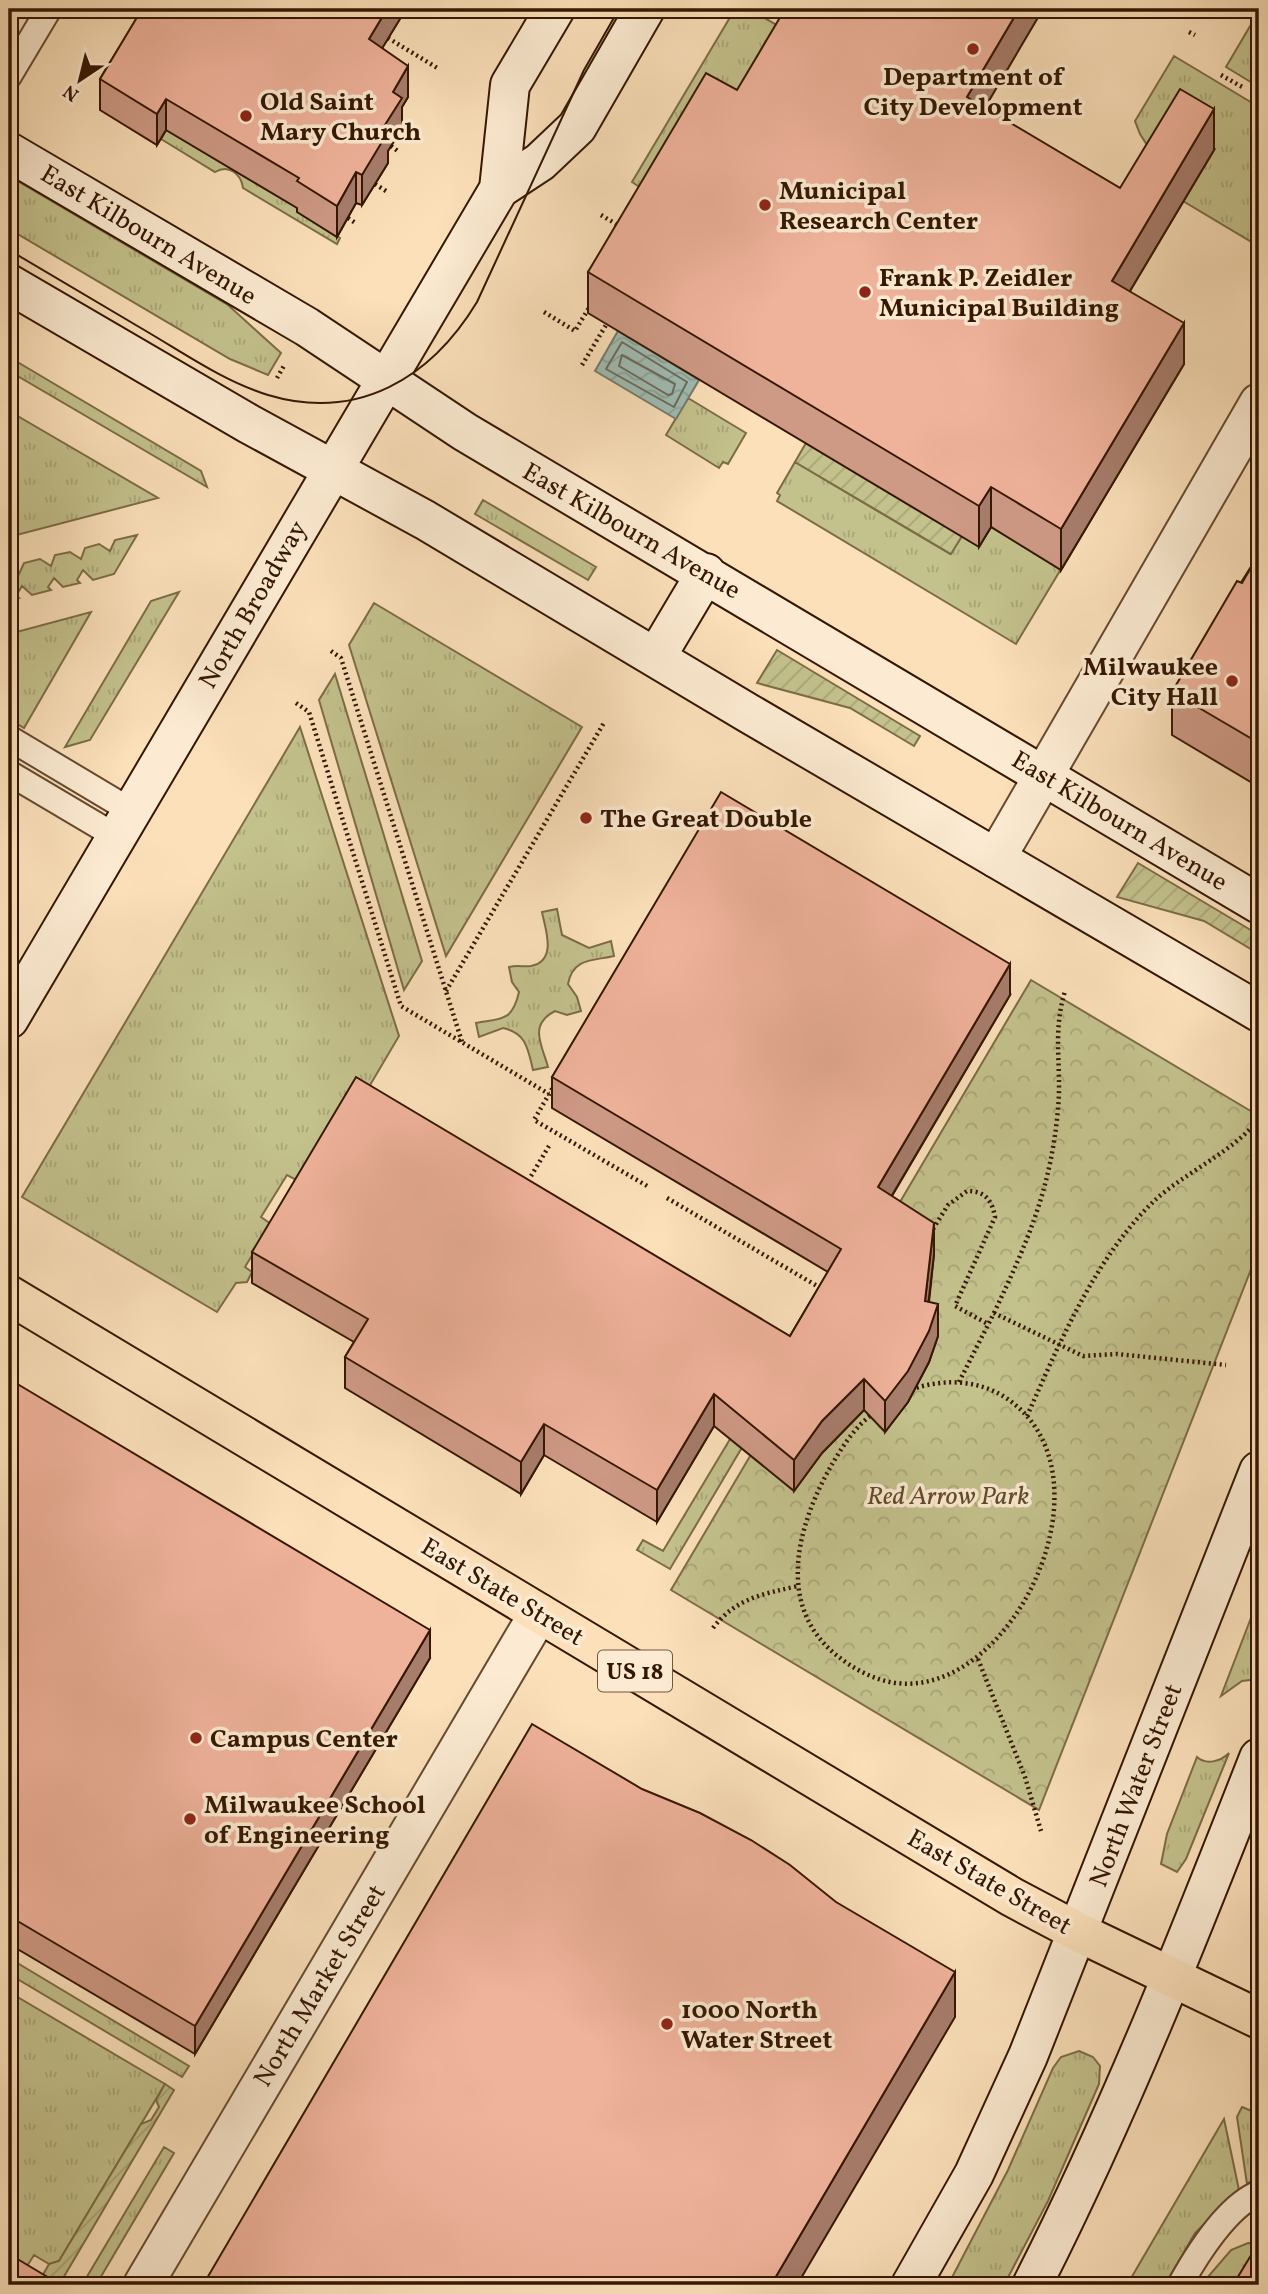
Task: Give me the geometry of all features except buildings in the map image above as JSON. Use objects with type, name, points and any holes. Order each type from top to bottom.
[{"type":"main road","name":"East State Street","points":[[9,1295],[1012,1897],[1077,1932],[1259,2019]]},
{"type":"street","name":"North Broadway","points":[[9,1019],[499,189],[510,85],[555,9]]},
{"type":"street","name":"North Broadway","points":[[499,189],[540,162],[576,127],[645,9]]},
{"type":"street","name":"East Kilbourn Avenue","points":[[9,152],[307,327],[465,432],[1044,773],[1259,904]]},
{"type":"street","points":[[9,284],[249,424],[332,468],[1259,1012]]},
{"type":"street","points":[[996,858],[1259,403]]},
{"type":"street","points":[[656,657],[706,573]]},
{"type":"street","name":"North Water Street","points":[[911,2285],[954,2213],[997,2126],[1077,1932],[1259,1471]]},
{"type":"street","name":"North Market Street","points":[[143,2285],[539,1614]]},
{"type":"street","points":[[1032,2285],[1090,2168],[1172,1977],[1259,1758]]},
{"type":"lane","points":[[9,76],[49,9]]},
{"type":"lane","points":[[9,738],[125,824]]},
{"type":"lane","points":[[9,773],[125,824]]},
{"type":"lane","points":[[1180,2285],[1207,2242],[1228,2218],[1259,2193]]},
{"type":"path","points":[[1189,32],[1195,35]]},
{"type":"path","points":[[388,38],[439,69]]},
{"type":"path","points":[[1221,75],[1244,88]]},
{"type":"path","points":[[391,146],[400,152]]},
{"type":"path","points":[[375,184],[386,191]]},
{"type":"path","points":[[601,215],[624,229]]},
{"type":"path","points":[[348,218],[357,224]]},
{"type":"path","points":[[544,312],[575,331],[596,297]]},
{"type":"path","points":[[582,365],[606,325]]},
{"type":"path","points":[[277,378],[287,360]]},
{"type":"path","points":[[331,651],[341,658],[462,1042]]},
{"type":"path","points":[[296,704],[309,712],[401,1006],[549,1094]]},
{"type":"path","points":[[445,992],[606,721]]},
{"type":"path","points":[[959,1382],[1034,1225],[1045,1189],[1058,1106],[1056,1038],[1065,991]]},
{"type":"path","points":[[556,1082],[534,1119],[649,1187]]},
{"type":"path","points":[[1027,1416],[1100,1271],[1129,1227],[1180,1179],[1245,1134],[1259,1118]]},
{"type":"path","points":[[531,1176],[549,1146]]},
{"type":"path","points":[[928,1237],[957,1196],[975,1191],[985,1195],[993,1204],[995,1217],[955,1307],[988,1324]]},
{"type":"path","points":[[667,1198],[833,1295]]},
{"type":"path","points":[[994,1313],[1083,1356],[1117,1354],[1226,1365]]},
{"type":"path","points":[[870,1416],[846,1443],[815,1493],[800,1535],[798,1586],[804,1609],[814,1630],[830,1650],[860,1672],[891,1683],[917,1684],[940,1678],[978,1659],[999,1635],[1027,1593],[1051,1535],[1057,1494],[1053,1465],[1039,1430],[1027,1416],[999,1393],[959,1382],[916,1388]]},
{"type":"path","points":[[713,1628],[729,1610],[750,1597],[798,1586]]},
{"type":"path","points":[[978,1659],[1025,1777],[1041,1831]]},
{"type":"green space","points":[[735,9],[749,9],[794,35],[650,194],[632,182]]},
{"type":"green space","points":[[1259,11],[1259,87],[1226,67]]},
{"type":"green space","points":[[1174,56],[1259,107],[1259,237],[1255,244],[1183,201],[1140,134],[1135,121]]},
{"type":"green space","points":[[166,130],[299,209],[340,238],[337,244],[243,188],[240,178],[233,172],[225,169],[215,172],[161,139]]},
{"type":"green space","points":[[9,176],[228,305],[281,353],[268,375],[230,359],[9,229]]},
{"type":"green space","points":[[9,357],[201,471],[207,487],[9,371]]},
{"type":"green space","points":[[688,398],[746,433],[728,464],[723,462],[719,468],[666,435]]},
{"type":"green space","points":[[9,411],[158,498],[9,537]]},
{"type":"green space","points":[[806,443],[962,536],[951,554],[795,462]]},
{"type":"green space","points":[[795,462],[950,554],[962,536],[979,546],[991,527],[1061,569],[1016,644],[777,501],[780,495],[777,493]]},
{"type":"green space","points":[[483,500],[596,567],[588,580],[475,514]]},
{"type":"green space","points":[[137,535],[114,574],[93,580],[83,570],[77,580],[80,583],[63,587],[54,578],[48,587],[51,590],[32,595],[22,586],[16,596],[19,598],[9,601],[9,567],[19,574],[24,563],[40,559],[51,566],[55,555],[70,552],[81,559],[85,548],[99,544],[110,551],[115,540]]},
{"type":"green space","points":[[179,592],[90,740],[65,747],[151,601]]},
{"type":"green space","points":[[374,603],[582,727],[446,956],[349,645]]},
{"type":"green space","points":[[91,612],[24,728],[9,719],[9,634]]},
{"type":"green space","points":[[777,650],[920,736],[914,746],[850,708],[757,683]]},
{"type":"green space","points":[[335,674],[422,961],[404,990],[319,700]]},
{"type":"green space","points":[[300,727],[399,1036],[356,1109],[304,1184],[287,1175],[261,1217],[271,1224],[245,1267],[252,1272],[247,1282],[236,1283],[217,1312],[22,1197]]},
{"type":"green space","points":[[1138,863],[1259,935],[1259,954],[1204,921],[1117,897]]},
{"type":"green space","points":[[557,909],[562,935],[589,948],[611,941],[614,956],[585,962],[574,969],[568,984],[577,997],[581,1011],[567,1015],[555,1011],[542,1023],[539,1036],[548,1067],[533,1070],[522,1038],[503,1028],[479,1037],[476,1023],[504,1017],[513,1009],[519,992],[512,982],[509,967],[531,966],[545,958],[548,943],[542,912]]},
{"type":"green space","name":"Red Arrow Park","points":[[1031,980],[1259,1116],[1259,1249],[1039,1810],[671,1590]]},
{"type":"green space","points":[[793,1334],[805,1341],[670,1569],[637,1550],[643,1540],[663,1551]]},
{"type":"green space","points":[[1259,1597],[1258,1679],[1242,1681],[1221,1696]]},
{"type":"green space","points":[[1229,1753],[1186,1859],[1177,1872],[1161,1864],[1167,1834],[1197,1757],[1213,1761]]},
{"type":"green space","points":[[9,1958],[189,2066],[182,2077],[9,1974]]},
{"type":"green space","points":[[9,1992],[165,2084],[59,2261],[49,2264],[34,2255],[24,2271],[9,2262]]},
{"type":"green space","points":[[1079,2051],[1093,2057],[1100,2066],[1099,2084],[1048,2201],[1004,2285],[948,2285],[1008,2170],[1053,2068],[1061,2057]]},
{"type":"green space","points":[[165,2084],[174,2090],[59,2285],[48,2285],[40,2280],[49,2264],[59,2261],[141,2124],[151,2120],[159,2107],[156,2100]]},
{"type":"green space","points":[[1242,2107],[1259,2114],[1259,2175],[1247,2184],[1237,2117]]},
{"type":"green space","points":[[1224,2119],[1239,2190],[1195,2233],[1165,2285],[1127,2285]]},
{"type":"green space","points":[[164,2147],[174,2153],[96,2285],[82,2285]]},
{"type":"green space","points":[[1248,2243],[1259,2244],[1243,2285],[1201,2285],[1231,2250]]},
{"type":"water","points":[[618,331],[699,380],[676,419],[595,371]]},
{"type":"tram line","points":[[9,250],[208,368],[252,390],[301,402],[332,403],[362,397],[389,387],[414,372],[438,352],[459,329],[477,302],[584,70],[619,9]]},
{"type":"place","name":"Department of City Development","points":[[973,49]]},
{"type":"place","name":"Old Saint Mary Church","points":[[246,116]]},
{"type":"place","name":"Municipal Research Center","points":[[765,205]]},
{"type":"place","name":"Frank P. Zeidler Municipal Building","points":[[865,292]]},
{"type":"place","name":"Milwaukee City Hall","points":[[1232,681]]},
{"type":"place","name":"The Great Double","points":[[586,818]]},
{"type":"place","name":"Campus Center","points":[[196,1738]]},
{"type":"place","name":"Milwaukee School of Engineering","points":[[190,1819]]},
{"type":"place","name":"1000 North Water Street","points":[[667,2024]]}]
